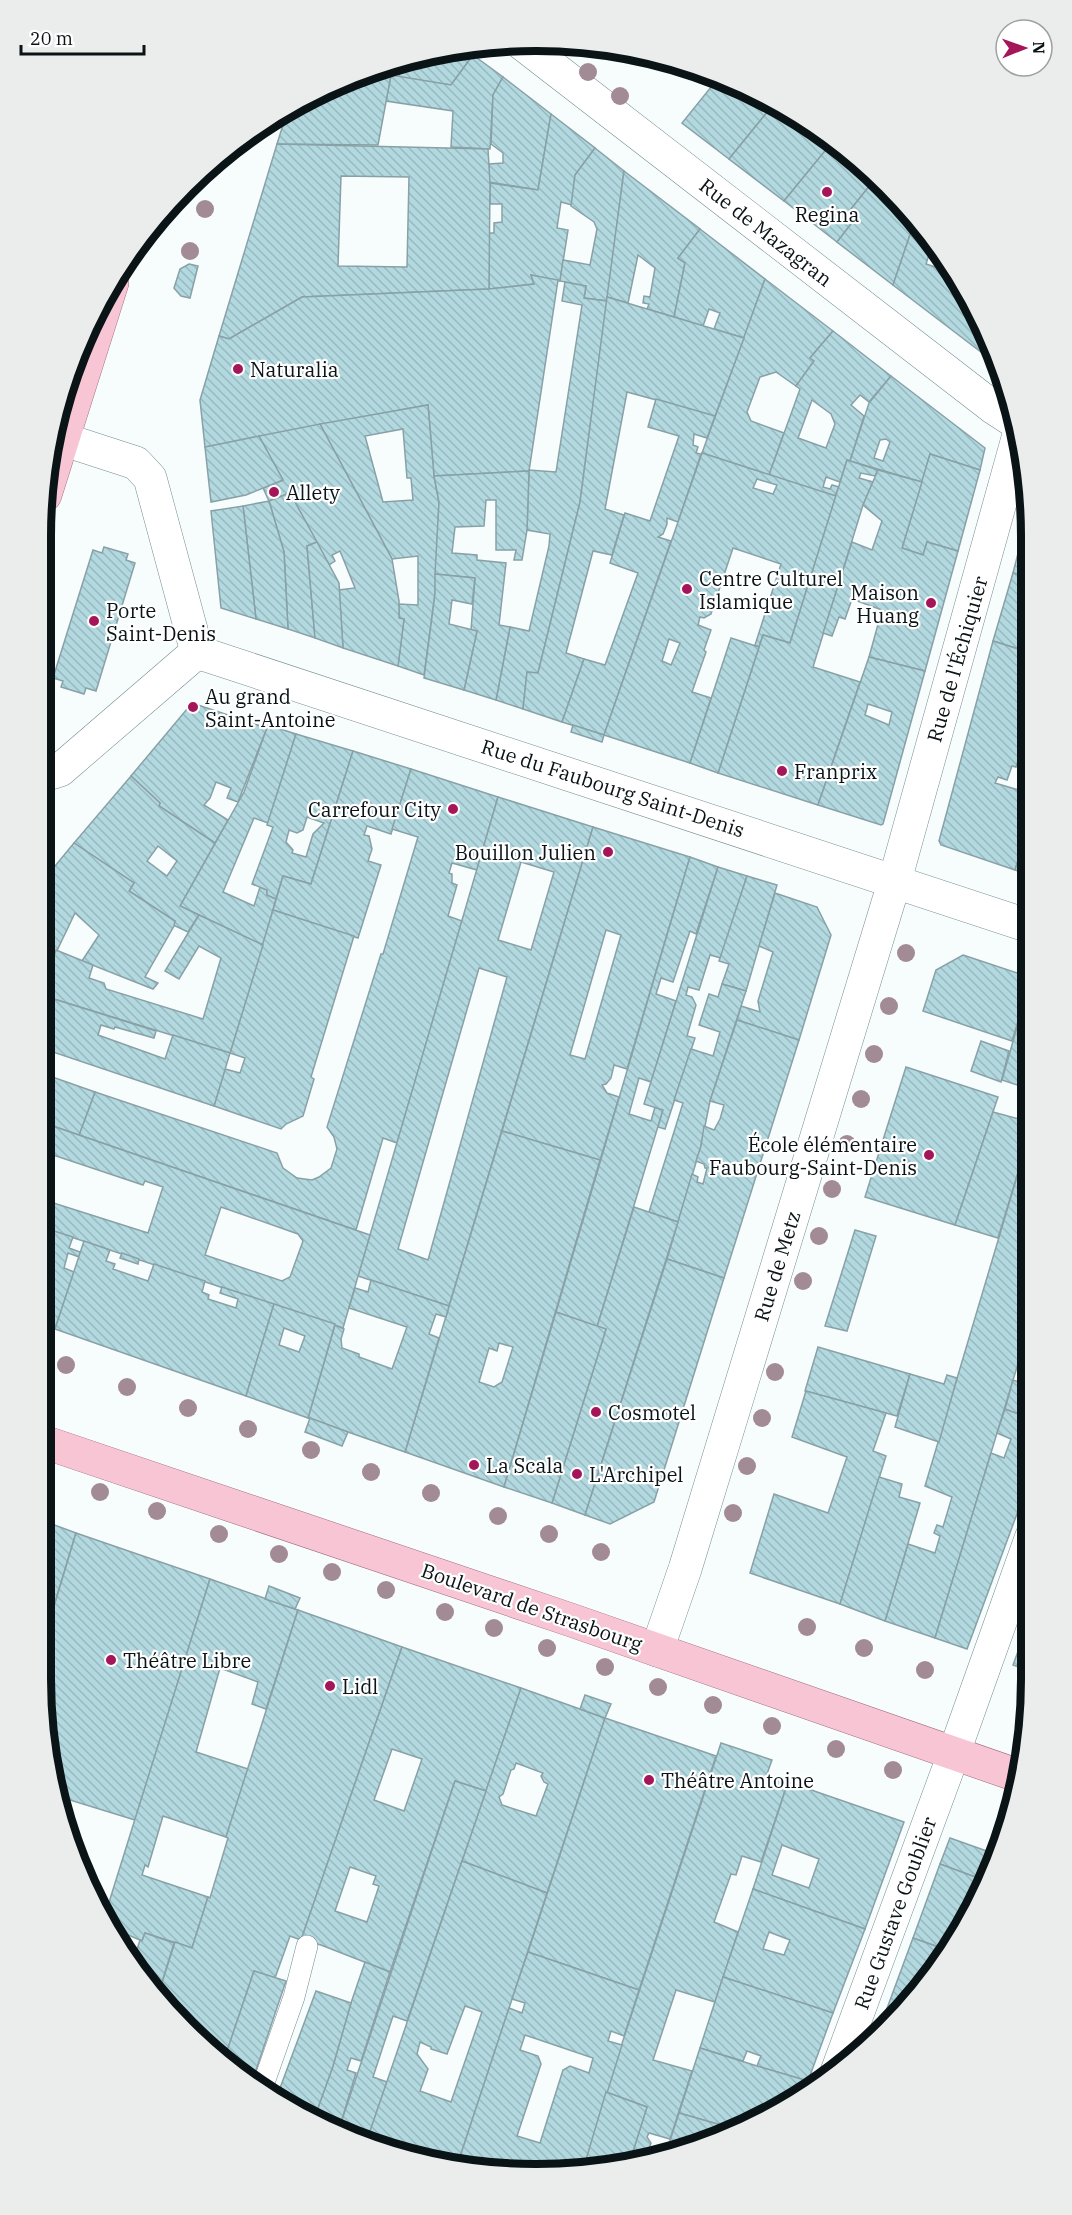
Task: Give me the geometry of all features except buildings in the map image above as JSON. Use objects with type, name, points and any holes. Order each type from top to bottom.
[{"type":"main road","points":[[59,450],[97,330]]},
{"type":"main road","name":"Boulevard de Strasbourg","points":[[51,1445],[657,1650],[1012,1773]]},
{"type":"street","name":"Rue de Mazagran","points":[[532,51],[1005,414]]},
{"type":"street","points":[[51,773],[60,770],[197,652],[150,478],[136,463],[62,439]]},
{"type":"street","name":"Rue de l'Échiquier","points":[[895,880],[1014,453]]},
{"type":"street","name":"Rue du Faubourg Saint-Denis","points":[[197,652],[1021,923]]},
{"type":"street","name":"Rue de Metz","points":[[657,1650],[685,1569],[895,880]]},
{"type":"street","name":"Rue Gustave Goublier","points":[[843,2055],[1021,1565]]},
{"type":"lane","points":[[265,2080],[294,1997],[308,1946]]},
{"type":"place","name":"Regina","points":[[827,192]]},
{"type":"place","name":"Naturalia","points":[[238,369]]},
{"type":"place","name":"Allety","points":[[274,492]]},
{"type":"place","name":"Centre Culturel Islamique","points":[[687,589]]},
{"type":"place","name":"Maison Huang","points":[[931,603]]},
{"type":"place","name":"Porte Saint-Denis","points":[[94,621]]},
{"type":"place","name":"Au grand Saint-Antoine","points":[[193,707]]},
{"type":"place","name":"Franprix","points":[[782,771]]},
{"type":"place","name":"Carrefour City","points":[[453,809]]},
{"type":"place","name":"Bouillon Julien","points":[[608,852]]},
{"type":"place","name":"École élémentaire Faubourg-Saint-Denis","points":[[929,1155]]},
{"type":"place","name":"Cosmotel","points":[[596,1412]]},
{"type":"place","name":"La Scala","points":[[474,1465]]},
{"type":"place","name":"L'Archipel","points":[[577,1474]]},
{"type":"place","name":"Théâtre Libre","points":[[111,1660]]},
{"type":"place","name":"Lidl","points":[[330,1686]]},
{"type":"place","name":"Théâtre Antoine","points":[[649,1780]]}]
